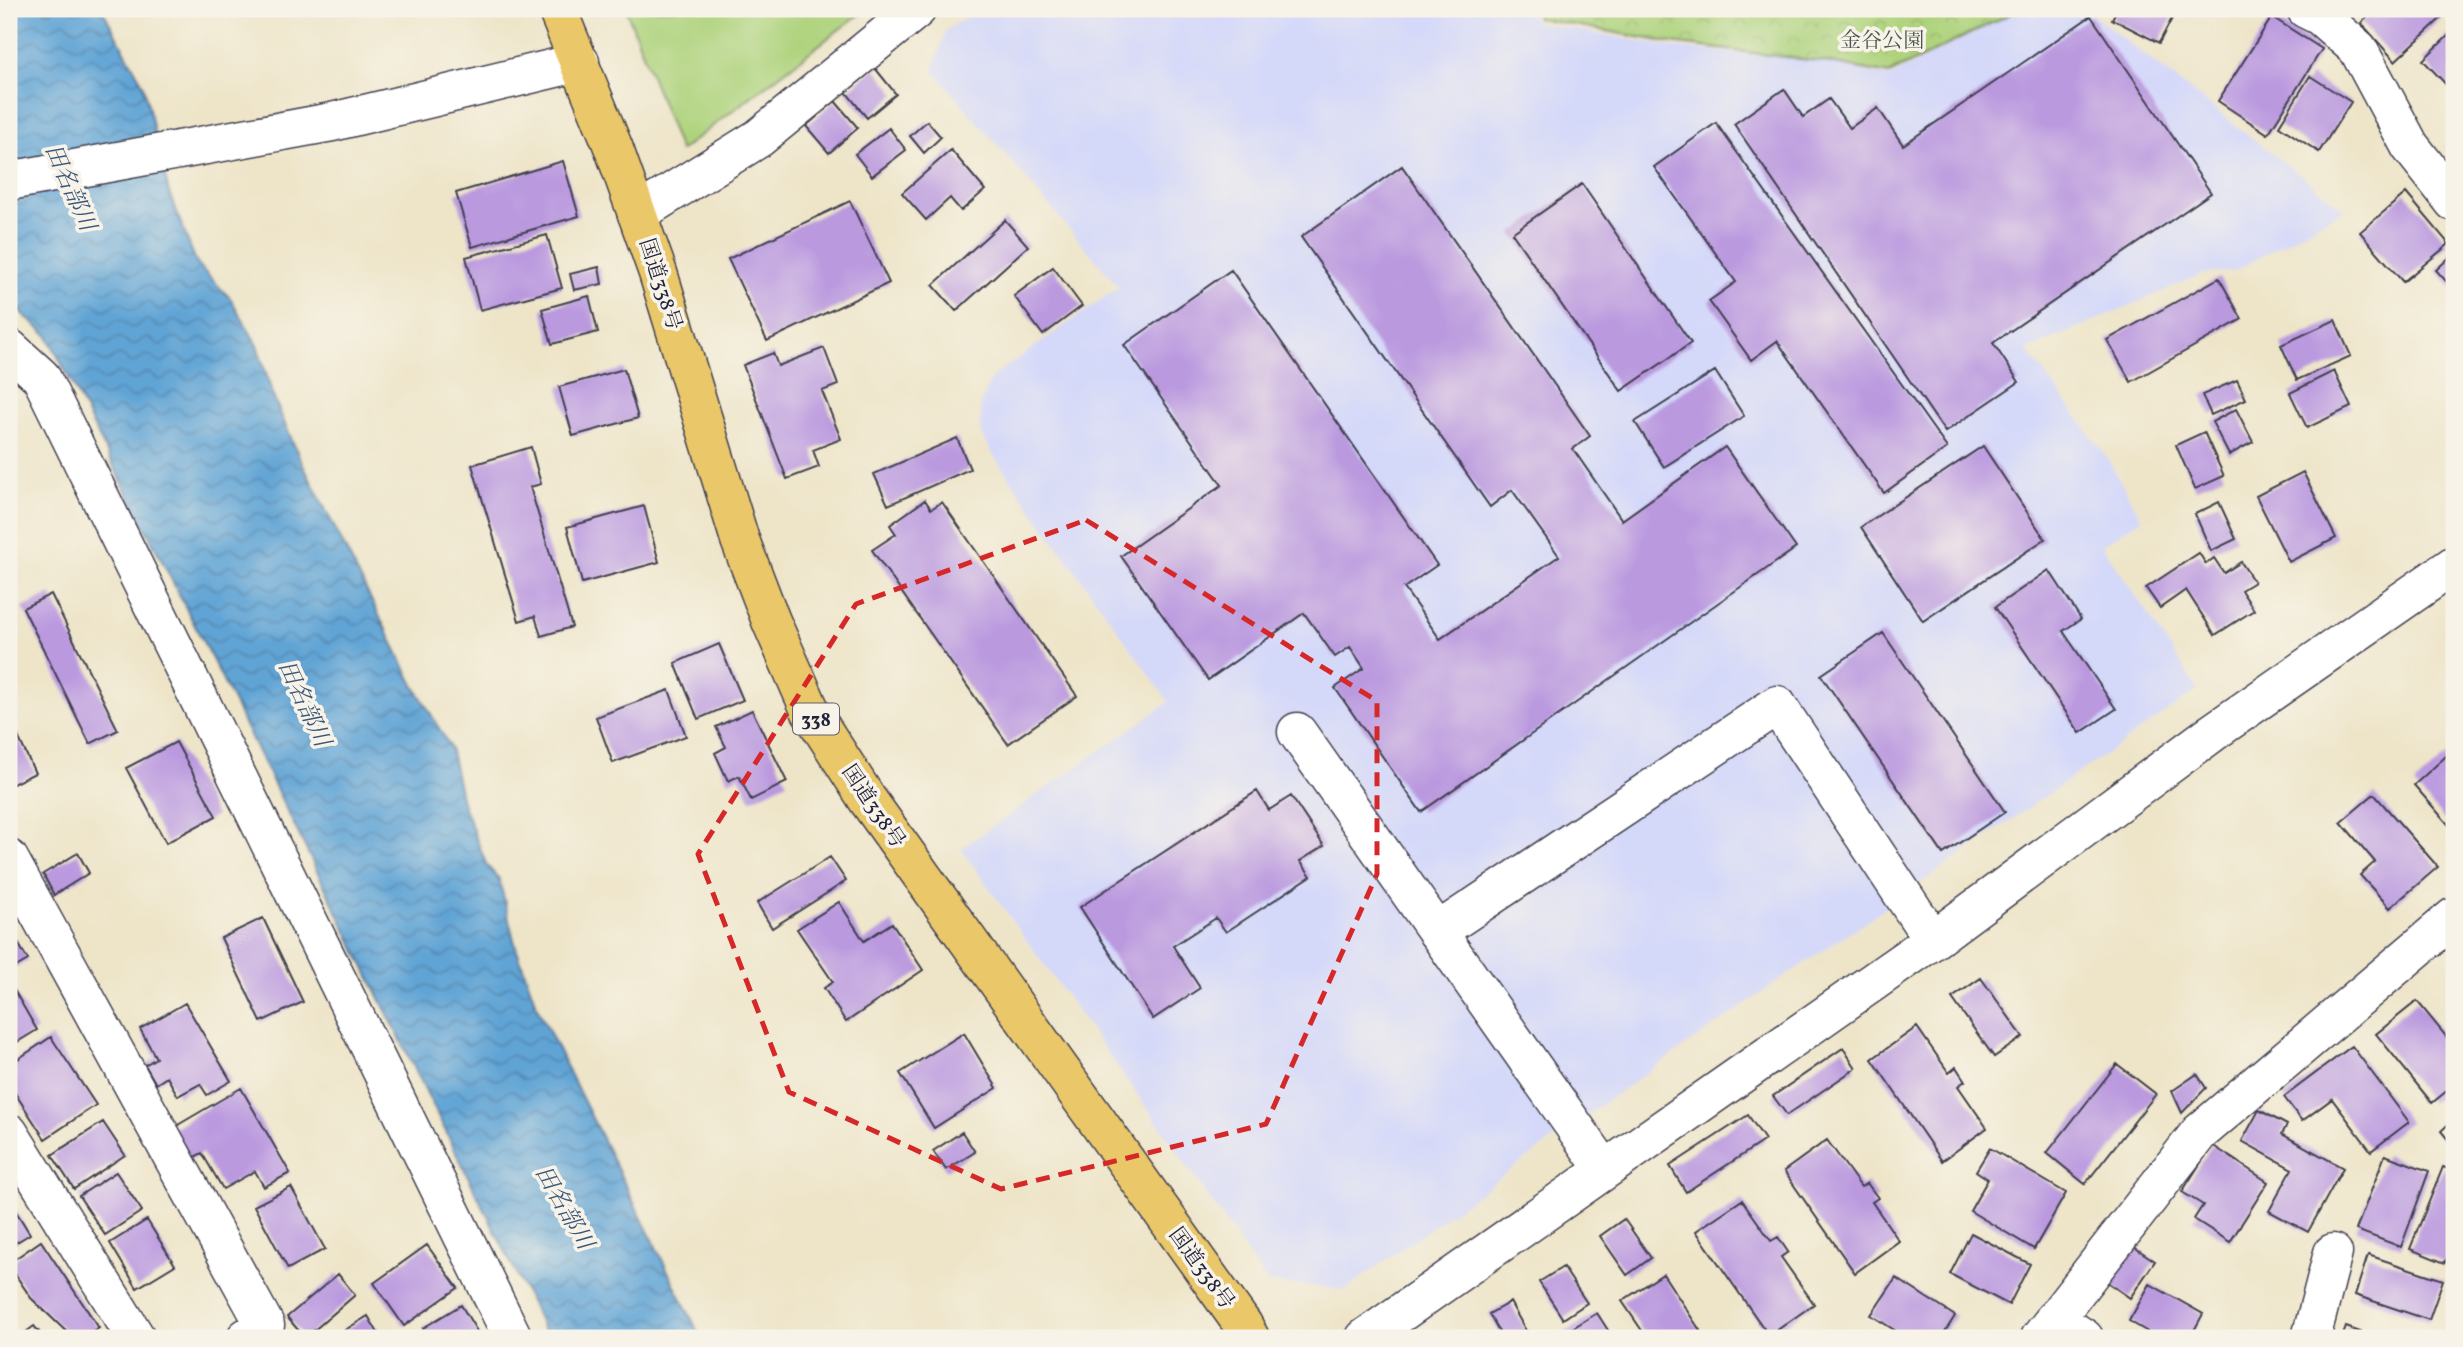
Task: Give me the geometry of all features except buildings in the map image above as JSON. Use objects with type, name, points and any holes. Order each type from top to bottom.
[{"type":"highway","name":"国道338号","points":[[557,9],[580,62],[659,273],[740,540],[771,621],[810,710],[867,799],[1250,1338]]},
{"type":"street","points":[[637,214],[759,138],[917,9]]},
{"type":"street","points":[[2306,9],[2320,16],[2358,48],[2410,146],[2454,202]]},
{"type":"street","points":[[9,181],[332,122],[580,62]]},
{"type":"street","points":[[9,348],[41,377],[513,1338]]},
{"type":"street","points":[[1364,1338],[1933,940],[2212,733],[2454,565]]},
{"type":"street","points":[[1437,932],[1777,705],[1933,940]]},
{"type":"street","points":[[1297,732],[1605,1170]]},
{"type":"street","points":[[9,859],[261,1334]]},
{"type":"street","points":[[2059,1332],[2199,1133],[2454,917]]},
{"type":"street","points":[[9,1133],[136,1338]]},
{"type":"street","points":[[2311,1338],[2333,1253]]},
{"type":"highlighted area","points":[[1086,520],[1377,701],[1377,874],[1266,1124],[1001,1189],[789,1092],[698,854],[856,604]]},
{"type":"shaded area","points":[[980,9],[1533,9],[1535,22],[1671,47],[1821,61],[1889,77],[2021,9],[2085,9],[2344,209],[2235,271],[2203,274],[2027,350],[2104,453],[2142,519],[2102,545],[2198,690],[1598,1107],[1345,1290],[1267,1282],[1152,1115],[961,849],[1169,702],[993,455],[980,430],[981,402],[992,377],[1119,287],[933,70],[946,30]]},
{"type":"green space","points":[[626,9],[866,9],[680,151]]},
{"type":"green space","name":"金谷公園","points":[[1535,9],[2020,9],[1889,74],[1825,62],[1671,43],[1537,18]]},
{"type":"water","name":"田名部川","points":[[9,9],[102,9],[143,84],[169,193],[197,264],[231,299],[257,345],[274,399],[301,461],[414,685],[450,747],[462,802],[487,866],[499,879],[515,944],[537,1007],[701,1338],[548,1338],[216,667],[47,335],[9,302]]}]
